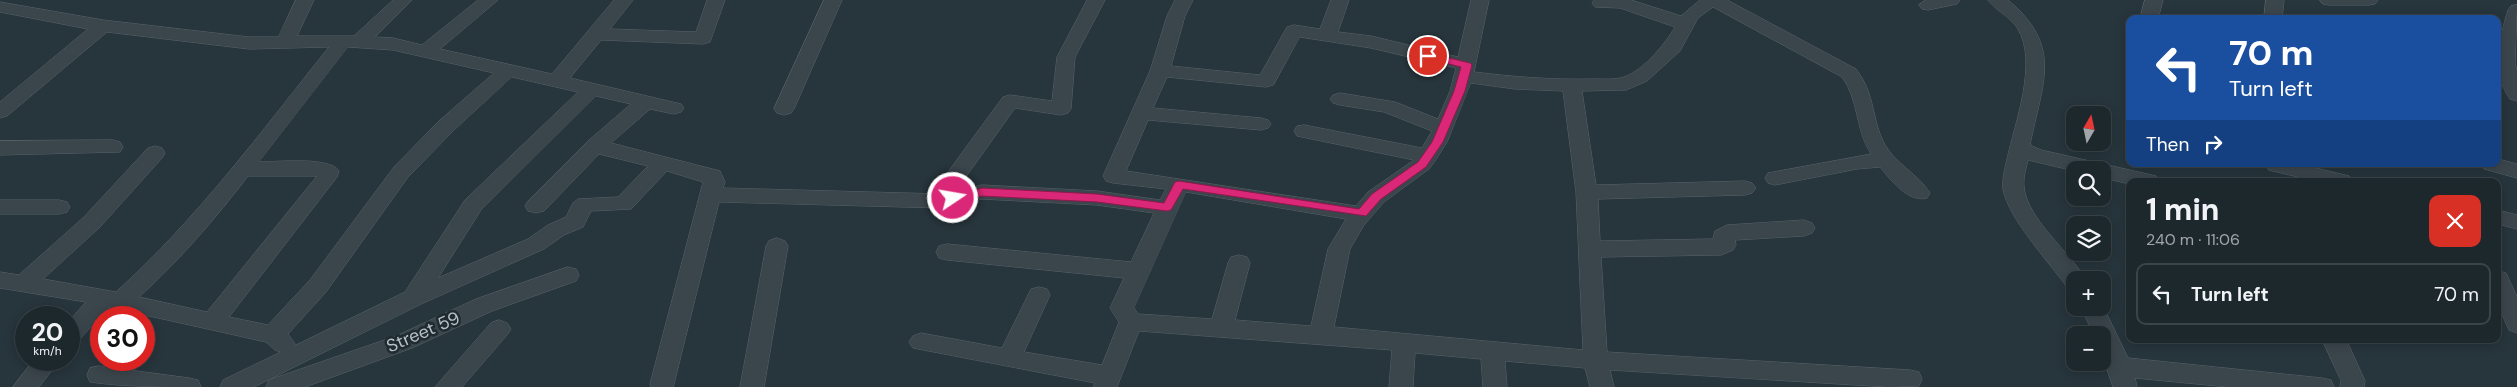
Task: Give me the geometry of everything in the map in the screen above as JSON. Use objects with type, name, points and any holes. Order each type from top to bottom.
[{"type":"street","points":[[285,42],[305,0]]},
{"type":"street","points":[[80,326],[110,300],[164,261],[210,210],[242,169],[351,41],[403,0]]},
{"type":"street","points":[[426,51],[489,0]]},
{"type":"street","points":[[558,81],[624,0]]},
{"type":"street","points":[[596,34],[703,38],[716,0]]},
{"type":"street","points":[[784,109],[833,0]]},
{"type":"street","points":[[953,198],[955,177],[1010,101],[1061,109],[1066,57],[1096,0]]},
{"type":"street","points":[[1184,0],[1176,16],[1160,71],[1114,176],[1179,184],[1362,214]]},
{"type":"street","points":[[1327,36],[1340,0]]},
{"type":"street","points":[[1321,336],[1339,249],[1362,214],[1376,197],[1422,164],[1443,128],[1465,71],[1480,0]]},
{"type":"street","points":[[1160,71],[1266,81],[1294,31],[1371,42],[1465,71],[1515,83],[1574,86],[1626,84],[1640,77],[1673,47],[1691,15],[1712,0],[1849,73],[1858,83],[1863,95],[1870,134],[1877,148],[1919,193]]},
{"type":"street","points":[[1928,5],[1951,0]]},
{"type":"street","points":[[1997,0],[2026,29],[2035,52],[2031,106],[2019,148],[2014,178],[2018,201],[2068,271]]},
{"type":"street","points":[[2150,15],[2154,0]]},
{"type":"street","points":[[2273,15],[2275,0]]},
{"type":"street","points":[[2329,0],[2370,0]]},
{"type":"street","points":[[1601,3],[1622,3],[1686,24]]},
{"type":"street","points":[[0,7],[103,26],[249,44],[351,41],[393,44],[674,108]]},
{"type":"street","points":[[2516,13],[2506,48],[2517,95]]},
{"type":"street","points":[[0,112],[103,26]]},
{"type":"street","points":[[273,335],[318,286],[401,172],[446,126],[509,70]]},
{"type":"street","points":[[1574,86],[1572,88],[1587,192],[1594,360],[1602,387]]},
{"type":"street","points":[[413,298],[473,206],[592,89]]},
{"type":"street","points":[[1340,99],[1388,106],[1443,128]]},
{"type":"street","points":[[536,206],[595,146],[646,102]]},
{"type":"street","points":[[1143,113],[1261,124]]},
{"type":"street","points":[[1304,131],[1428,156]]},
{"type":"street","points":[[595,146],[713,176],[714,182],[711,195],[662,384]]},
{"type":"street","points":[[0,148],[113,147]]},
{"type":"street","points":[[2019,148],[2035,156],[2066,163]]},
{"type":"street","points":[[8,284],[92,222],[155,153]]},
{"type":"street","points":[[1775,178],[1858,162],[1887,160]]},
{"type":"street","points":[[232,387],[413,298],[536,244],[556,230],[576,222],[581,208],[586,204],[623,204],[663,163]]},
{"type":"street","points":[[2501,166],[2517,170]]},
{"type":"street","points":[[212,322],[330,171],[325,169],[242,169]]},
{"type":"street","points":[[2277,170],[2324,178]]},
{"type":"street","points":[[2111,172],[2136,178]]},
{"type":"street","points":[[1130,322],[1122,308],[1179,184]]},
{"type":"street","points":[[1587,192],[1744,188]]},
{"type":"street","points":[[711,195],[942,201],[982,192],[1097,198],[1167,208]]},
{"type":"street","points":[[0,207],[59,207]]},
{"type":"street","points":[[2501,218],[2517,222]]},
{"type":"street","points":[[1588,249],[1722,247],[1725,245],[1723,236],[1727,233],[1804,228]]},
{"type":"street","points":[[752,387],[765,322],[776,246]]},
{"type":"street","points":[[948,252],[1138,271]]},
{"type":"street","points":[[1221,328],[1239,263]]},
{"type":"street","name":"Street 59","points":[[278,387],[404,342],[484,305],[568,274]]},
{"type":"street","points":[[8,284],[98,296],[273,335],[295,356]]},
{"type":"street","points":[[2501,286],[2517,324]]},
{"type":"street","points":[[1010,356],[1040,295]]},
{"type":"street","points":[[2096,316],[2123,377],[2322,387]]},
{"type":"street","points":[[1130,322],[1321,336],[1594,360],[1910,378]]},
{"type":"street","points":[[922,342],[1010,356],[1107,382],[1130,322]]},
{"type":"street","points":[[447,387],[499,329]]},
{"type":"street","points":[[1401,387],[1404,343]]},
{"type":"street","points":[[2336,343],[2353,381],[2352,387]]},
{"type":"street","points":[[1492,351],[1495,387]]},
{"type":"street","points":[[25,387],[39,371]]},
{"type":"street","points":[[99,375],[189,387]]},
{"type":"route","points":[[953,198],[982,192],[1097,198],[1167,208],[1179,184],[1362,214],[1376,197],[1422,164],[1437,142],[1460,91],[1467,65],[1428,56]]}]
